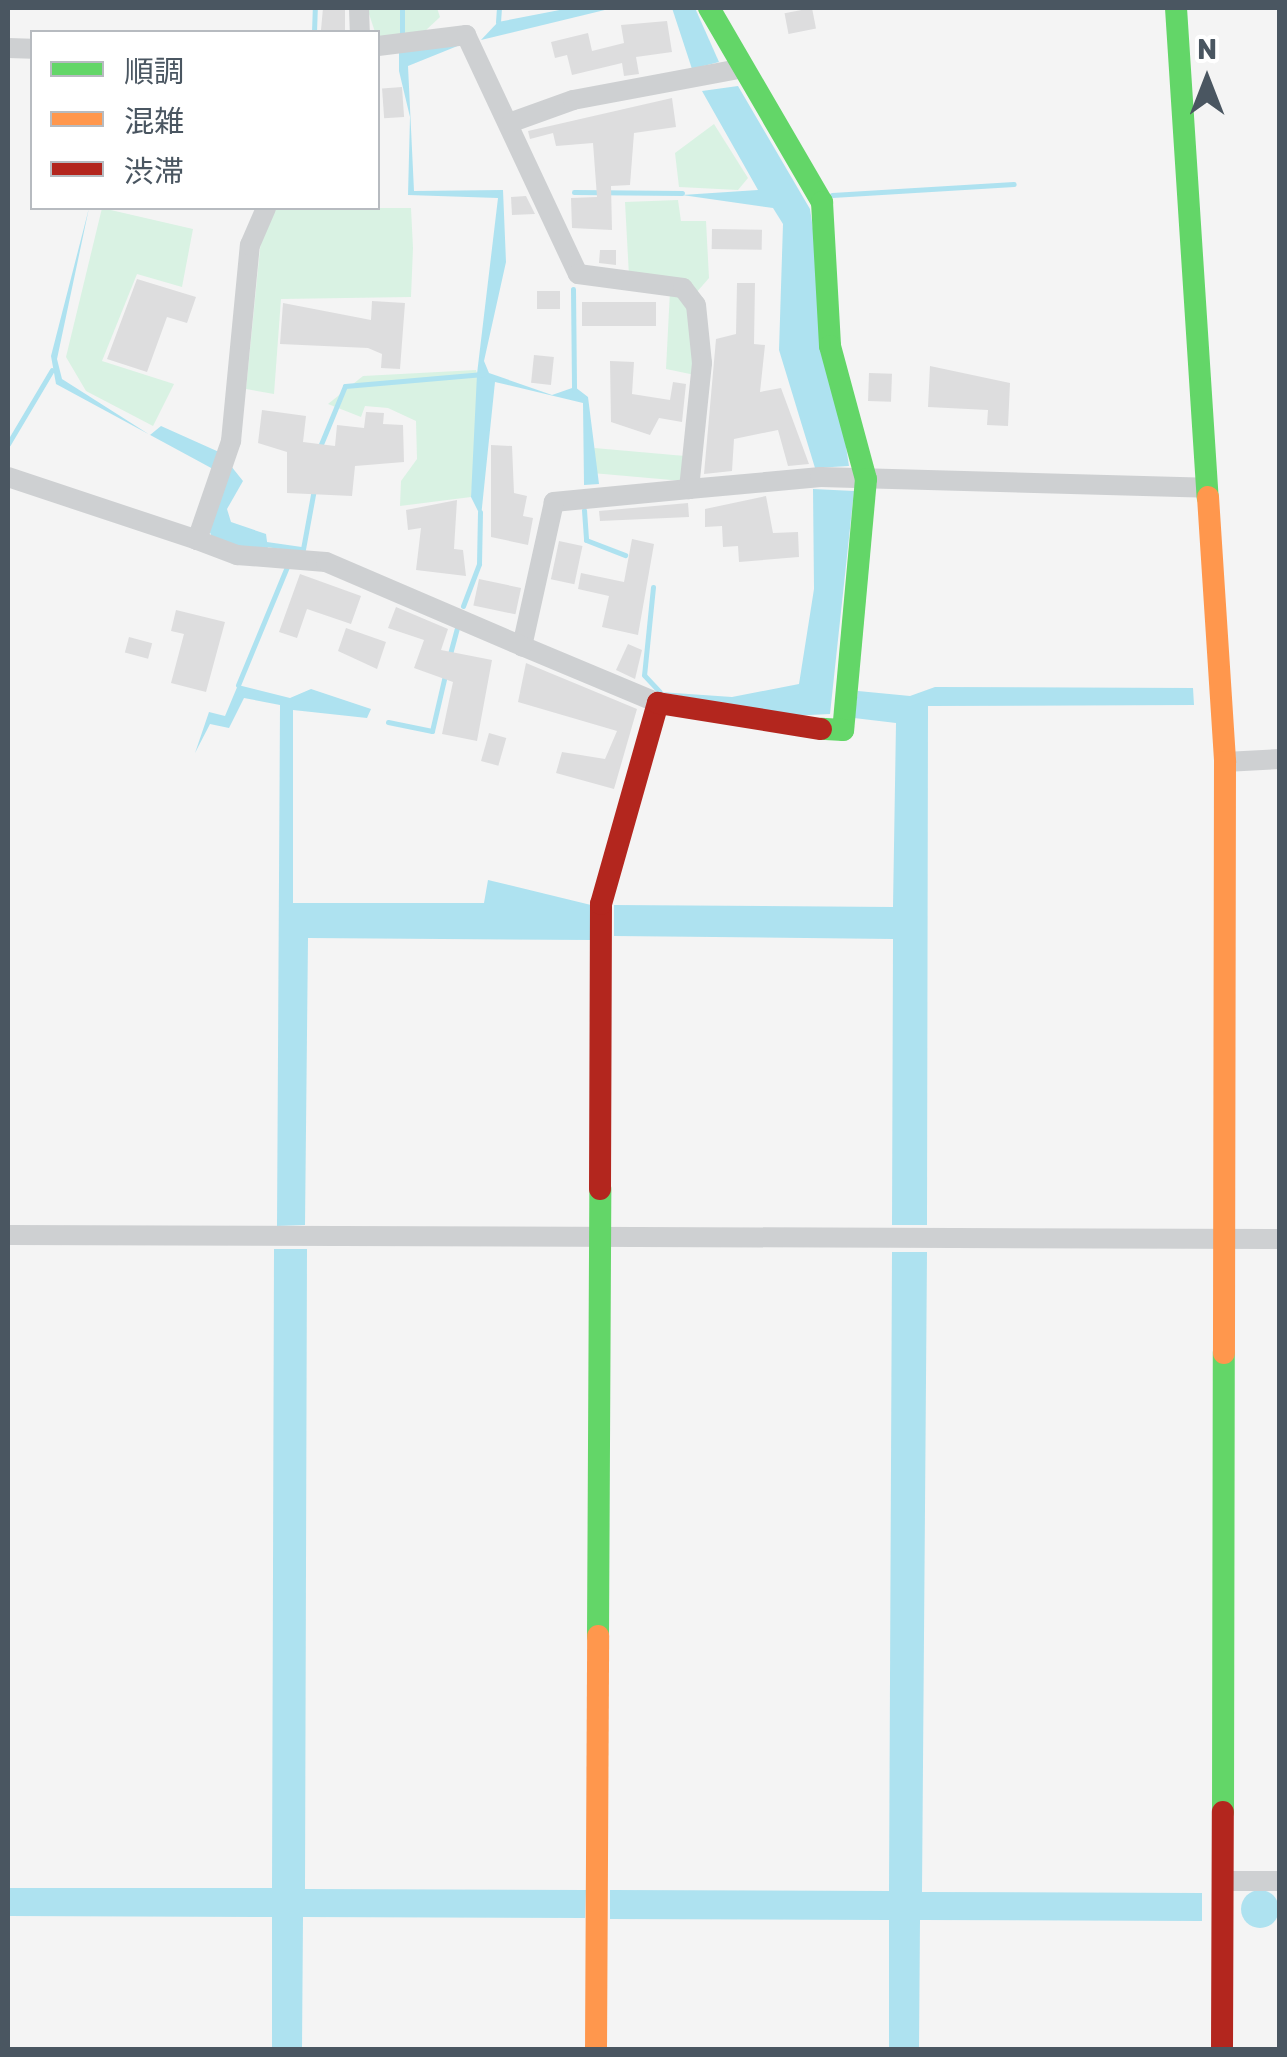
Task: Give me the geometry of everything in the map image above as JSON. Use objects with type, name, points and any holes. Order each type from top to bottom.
[{"type":"street","points":[[8,477],[237,556],[326,562],[658,703],[776,728],[843,730],[866,479],[830,346],[822,202],[709,8]]},
{"type":"street","points":[[1176,8],[1225,762],[1222,2050]]},
{"type":"street","points":[[380,46],[466,34],[512,122],[578,274],[683,288],[696,305],[702,363],[689,489]]},
{"type":"street","points":[[512,122],[572,100],[744,68]]},
{"type":"street","points":[[197,540],[231,440],[250,245],[265,210]]},
{"type":"street","points":[[522,646],[554,502],[689,489],[866,479],[1207,488]]},
{"type":"street","points":[[596,2050],[601,904],[658,703]]},
{"type":"street","points":[[1225,762],[1280,759]]},
{"type":"street","points":[[8,1235],[1280,1239]]},
{"type":"street","points":[[1222,1881],[1280,1880]]},
{"type":"green space","points":[[367,8],[437,8],[440,17],[424,32],[380,41],[380,30],[374,30]]},
{"type":"green space","points":[[714,124],[748,178],[738,190],[679,187],[675,153]]},
{"type":"green space","points":[[678,200],[681,221],[706,221],[709,278],[696,293],[629,276],[625,202]]},
{"type":"green space","points":[[411,208],[411,297],[281,299],[274,394],[246,389],[261,239],[275,210]]},
{"type":"green space","points":[[102,210],[193,229],[182,287],[137,274],[102,361],[174,384],[153,426],[86,391],[66,357]]},
{"type":"green space","points":[[670,291],[687,303],[695,375],[666,369]]},
{"type":"green space","points":[[476,370],[482,388],[471,497],[400,506],[401,481],[417,459],[416,421],[388,408],[365,406],[361,417],[328,404],[363,376]]},
{"type":"green space","points":[[594,448],[685,456],[683,481],[592,473]]},
{"type":"water","points":[[570,8],[613,8],[481,40],[498,22]]},
{"type":"water","points":[[672,8],[695,8],[719,62],[692,69]]},
{"type":"water","points":[[460,45],[408,66],[414,191],[503,190],[506,262],[484,361],[489,373],[552,395],[575,387],[588,397],[599,484],[584,485],[583,403],[495,382],[481,517],[471,497],[477,374],[498,198],[408,195],[410,117],[399,71],[399,52]]},
{"type":"water","points":[[738,86],[810,209],[849,466],[815,468],[779,350],[783,224],[773,208],[682,195],[758,190],[702,91]]},
{"type":"water","points":[[89,210],[57,359],[62,379],[149,434],[56,384],[51,356]]},
{"type":"water","points":[[161,426],[219,452],[213,469],[150,435]]},
{"type":"water","points":[[231,466],[243,481],[227,509],[231,522],[266,534],[268,549],[215,544],[209,530]]},
{"type":"water","points":[[813,489],[854,491],[830,714],[789,716],[660,692],[732,697],[799,684],[814,589]]},
{"type":"water","points":[[238,685],[290,698],[311,689],[371,709],[367,718],[293,710],[293,903],[484,903],[488,880],[591,905],[593,940],[308,938],[305,1225],[277,1226],[280,705],[244,698],[229,728],[210,724],[195,753],[209,712],[225,716]]},
{"type":"water","points":[[935,687],[1193,688],[1194,705],[928,706],[927,1225],[892,1225],[893,939],[614,936],[614,905],[893,907],[896,723],[854,718],[858,691],[910,696]]},
{"type":"water","points":[[274,1249],[307,1249],[305,1889],[586,1890],[585,1918],[303,1917],[302,2049],[272,2050],[272,1917],[8,1916],[8,1888],[272,1888]]},
{"type":"water","points":[[892,1252],[927,1252],[922,1892],[1202,1893],[1202,1921],[920,1920],[919,2049],[889,2050],[889,1920],[610,1919],[610,1890],[889,1891]]},
{"type":"water","points":[[1260,1890],[1273,1896],[1279,1909],[1273,1922],[1260,1928],[1247,1922],[1241,1909],[1247,1896]]},
{"type":"building","points":[[323,8],[345,8],[345,30],[321,30]]},
{"type":"building","points":[[812,8],[816,29],[789,34],[785,13]]},
{"type":"building","points":[[667,21],[672,52],[636,57],[639,74],[624,76],[622,63],[572,75],[567,55],[555,58],[551,42],[588,33],[592,51],[624,43],[621,25]]},
{"type":"building","points":[[402,87],[404,117],[384,118],[382,88]]},
{"type":"building","points":[[672,98],[676,127],[634,133],[630,185],[611,186],[612,230],[572,228],[571,198],[597,197],[593,143],[556,146],[553,133],[530,139],[528,131]]},
{"type":"building","points":[[526,196],[535,214],[512,215],[511,197]]},
{"type":"building","points":[[712,229],[762,230],[762,250],[712,249]]},
{"type":"building","points":[[600,250],[616,250],[616,265],[599,263]]},
{"type":"building","points":[[137,279],[196,297],[187,323],[167,317],[147,372],[107,359]]},
{"type":"building","points":[[737,283],[755,283],[754,344],[765,345],[760,392],[781,388],[809,464],[788,466],[778,430],[734,439],[732,471],[704,474],[716,339],[736,334]]},
{"type":"building","points":[[537,291],[560,291],[560,309],[537,309]]},
{"type":"building","points":[[372,301],[405,303],[400,369],[381,368],[382,354],[368,348],[280,344],[283,303],[371,320]]},
{"type":"building","points":[[582,302],[656,302],[656,326],[582,326]]},
{"type":"building","points":[[534,355],[554,357],[551,385],[531,383]]},
{"type":"building","points":[[610,361],[634,362],[632,394],[670,400],[673,382],[686,384],[682,422],[659,418],[650,435],[611,422]]},
{"type":"building","points":[[930,366],[1010,383],[1008,426],[987,425],[988,410],[928,407]]},
{"type":"building","points":[[869,373],[892,374],[891,402],[868,401]]},
{"type":"building","points":[[262,410],[306,416],[303,442],[335,446],[337,425],[364,428],[366,412],[384,413],[383,424],[403,425],[404,462],[355,466],[352,496],[287,493],[287,452],[258,443]]},
{"type":"building","points":[[491,445],[512,446],[514,493],[527,496],[523,516],[533,518],[528,545],[491,537]]},
{"type":"building","points":[[766,496],[773,533],[798,532],[799,557],[739,562],[738,546],[723,547],[722,526],[705,527],[705,509]]},
{"type":"building","points":[[457,500],[454,549],[463,550],[466,576],[416,570],[421,528],[408,530],[406,510]]},
{"type":"building","points":[[688,503],[689,517],[600,521],[599,511]]},
{"type":"building","points":[[632,539],[654,544],[638,635],[602,627],[609,596],[578,589],[581,573],[624,582]]},
{"type":"building","points":[[559,541],[582,546],[574,584],[551,579]]},
{"type":"building","points":[[300,574],[361,596],[351,624],[307,609],[297,638],[279,632]]},
{"type":"building","points":[[479,579],[521,588],[515,614],[473,605]]},
{"type":"building","points":[[396,607],[448,629],[441,650],[492,660],[477,741],[442,734],[453,682],[414,668],[424,640],[388,628]]},
{"type":"building","points":[[176,610],[225,622],[206,692],[171,683],[184,634],[171,631]]},
{"type":"building","points":[[346,628],[386,642],[377,669],[338,651]]},
{"type":"building","points":[[129,637],[152,643],[148,659],[125,652]]},
{"type":"building","points":[[628,644],[642,650],[635,679],[616,670]]},
{"type":"building","points":[[526,663],[637,709],[614,789],[556,773],[562,752],[605,759],[617,731],[518,702]]},
{"type":"building","points":[[489,733],[506,738],[498,766],[481,761]]},
{"type":"waterway","points":[[314,30],[315,8]]},
{"type":"waterway","points":[[402,8],[402,36]]},
{"type":"waterway","points":[[498,22],[499,8]]},
{"type":"waterway","points":[[832,195],[1014,184]]},
{"type":"waterway","points":[[574,192],[682,193]]},
{"type":"waterway","points":[[573,289],[574,390]]},
{"type":"waterway","points":[[8,444],[52,370]]},
{"type":"waterway","points":[[319,449],[345,386],[483,374]]},
{"type":"waterway","points":[[266,544],[303,549],[314,489]]},
{"type":"waterway","points":[[584,510],[586,540],[625,555]]},
{"type":"waterway","points":[[463,606],[479,564],[480,512]]},
{"type":"waterway","points":[[238,685],[288,564]]},
{"type":"waterway","points":[[653,587],[644,675],[660,692]]},
{"type":"waterway","points":[[450,654],[457,628]]},
{"type":"waterway","points":[[388,722],[432,731],[445,675]]},
{"type":"traffic: fast","points":[[709,8],[822,202],[830,346],[866,479],[843,730],[821,729]]},
{"type":"traffic: fast","points":[[1176,8],[1208,497]]},
{"type":"traffic: fast","points":[[598,1636],[600,1189]]},
{"type":"traffic: fast","points":[[1223,1812],[1224,1353]]},
{"type":"traffic: slow","points":[[1208,497],[1225,762],[1224,1353]]},
{"type":"traffic: slow","points":[[596,2050],[598,1636]]},
{"type":"traffic: jam","points":[[600,1189],[601,904],[658,703],[821,729]]},
{"type":"traffic: jam","points":[[1222,2050],[1223,1812]]}]
